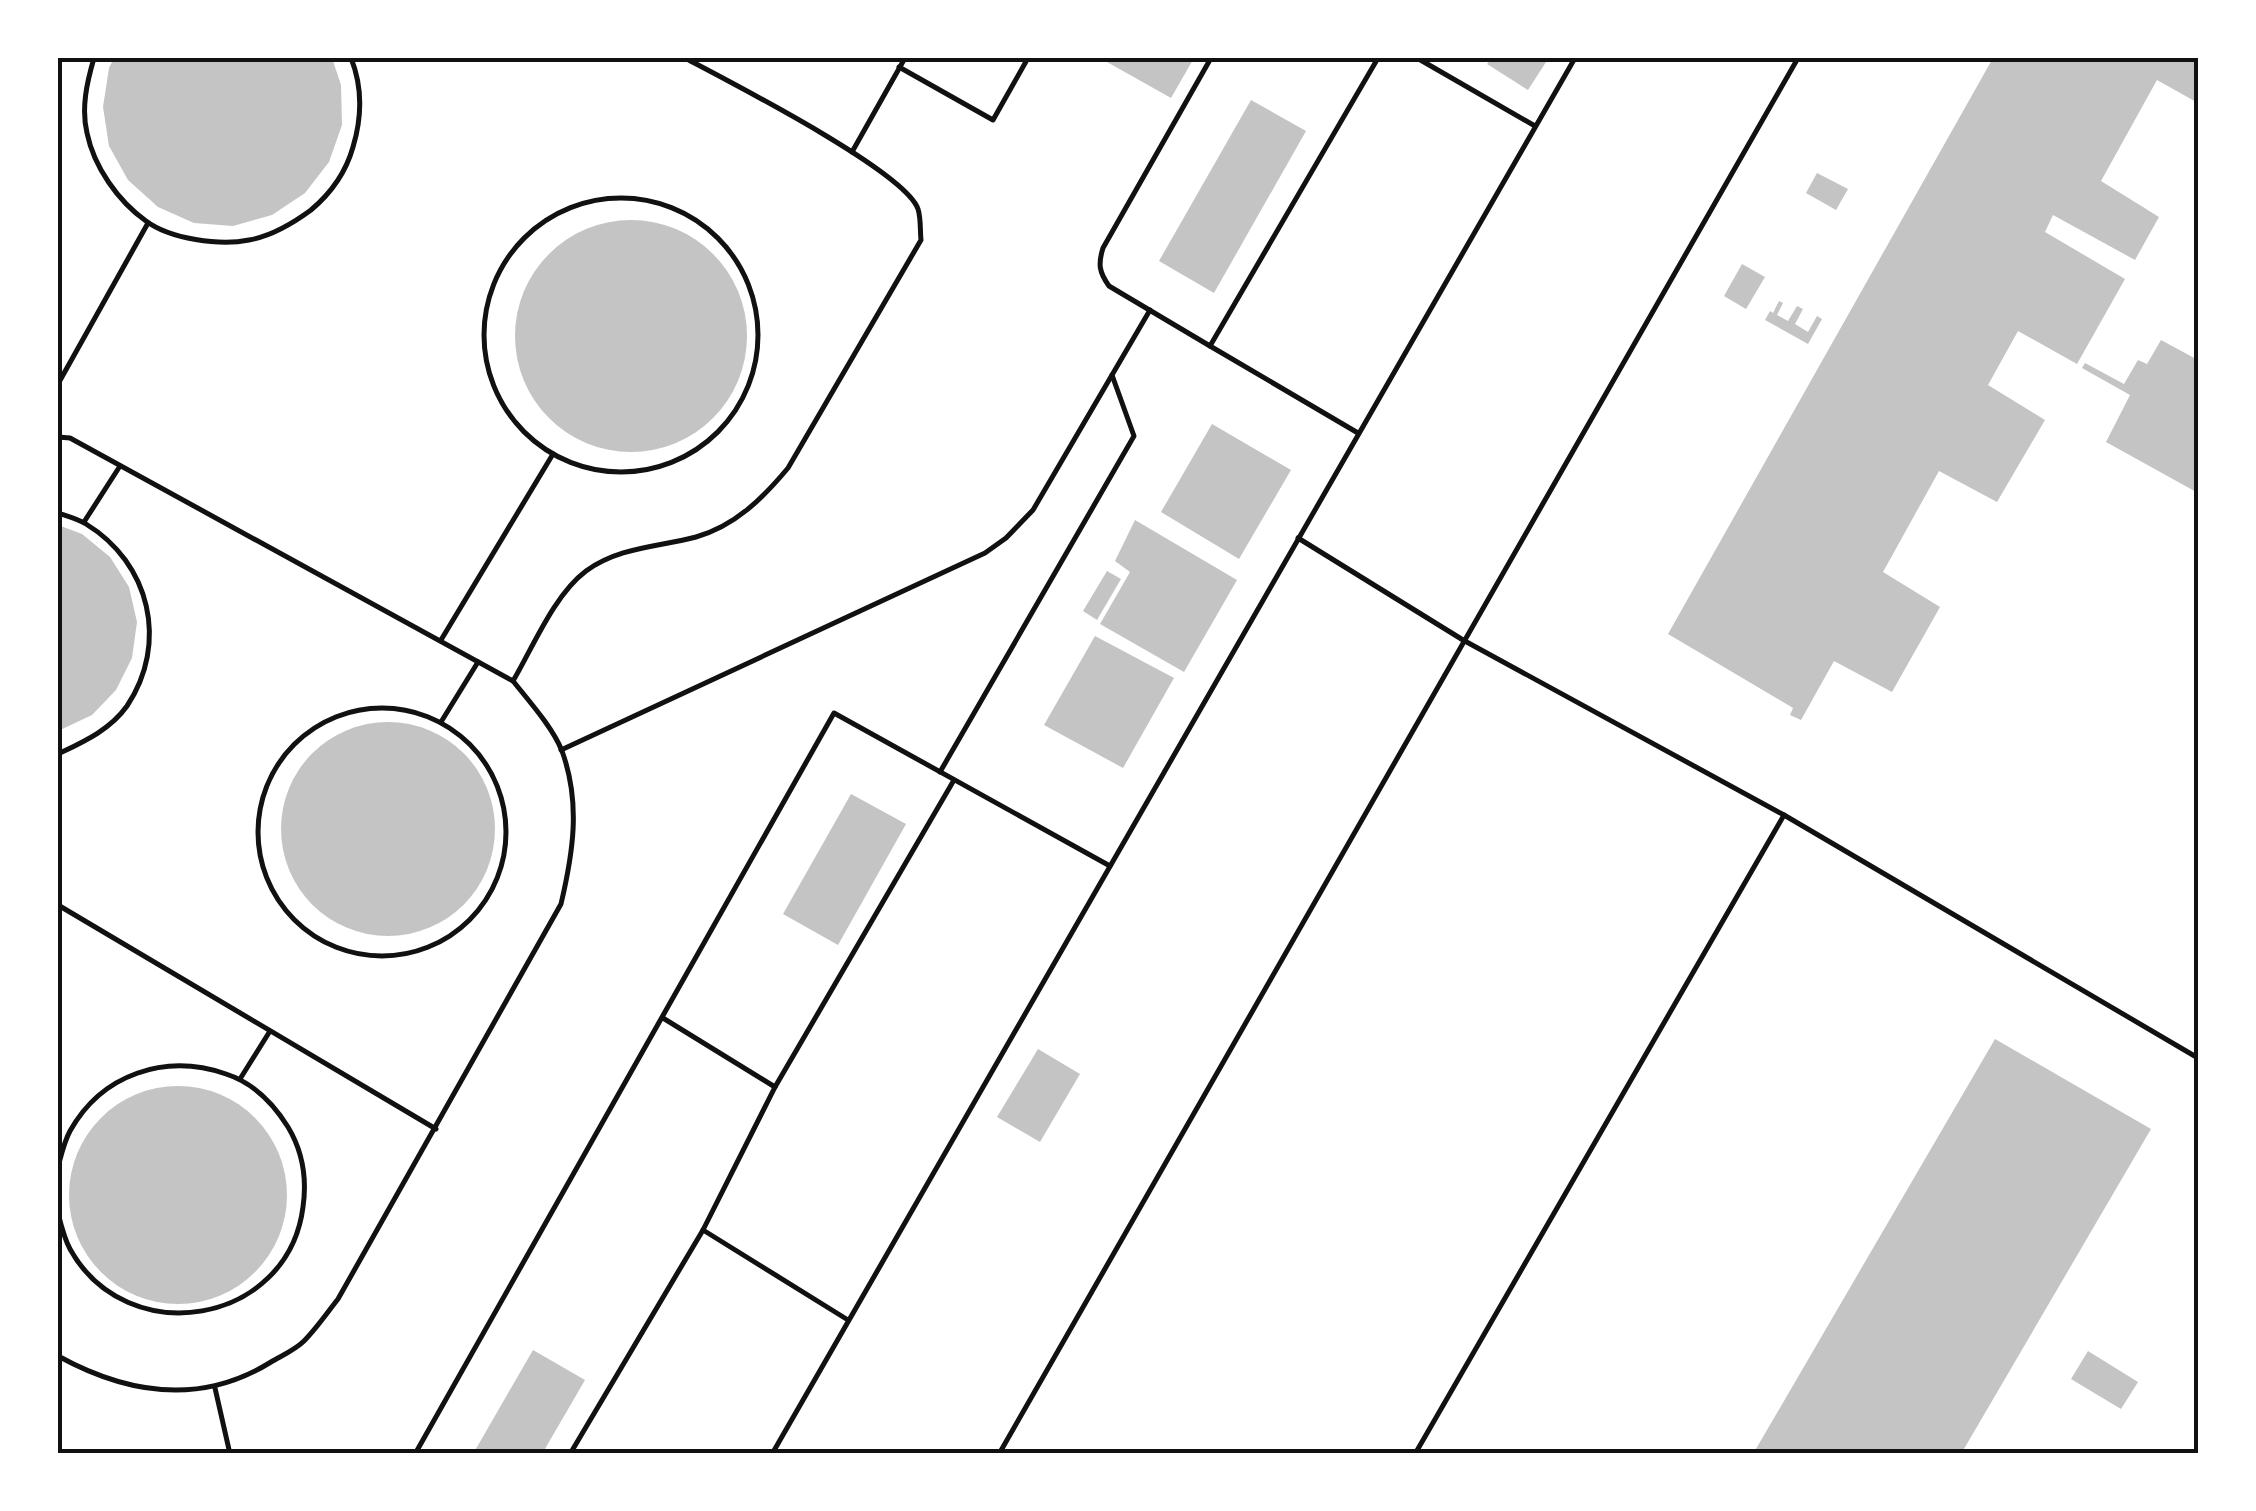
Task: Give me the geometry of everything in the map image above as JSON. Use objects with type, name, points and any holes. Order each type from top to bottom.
[{"type":"lane","points":[[94,58],[85,89],[87,132],[102,173],[128,206],[148,223],[206,242],[249,240],[290,226],[324,199],[348,163],[360,121],[359,78],[352,58]]},
{"type":"lane","points":[[513,681],[562,596],[583,573],[614,554],[699,536],[730,523],[764,497],[788,468],[921,240],[918,208],[898,186],[852,152],[685,58]]},
{"type":"lane","points":[[852,152],[905,58]]},
{"type":"lane","points":[[900,67],[993,120],[1028,58]]},
{"type":"lane","points":[[1211,58],[1103,248],[1098,264],[1102,276],[1110,286],[1358,434]]},
{"type":"lane","points":[[1210,346],[1378,58]]},
{"type":"lane","points":[[1417,58],[1535,126]]},
{"type":"lane","points":[[772,1454],[1574,58]]},
{"type":"lane","points":[[999,1454],[1798,58]]},
{"type":"lane","points":[[637,198],[679,209],[716,233],[742,267],[757,308],[759,352],[747,393],[722,430],[688,456],[648,471],[604,472],[562,461],[553,454],[527,437],[500,403],[485,363],[484,320],[495,278],[519,242],[553,215],[594,200],[637,198]]},
{"type":"lane","points":[[58,384],[148,223]]},
{"type":"lane","points":[[561,750],[985,553],[1006,538],[1033,510],[1150,310]]},
{"type":"lane","points":[[940,772],[1134,436],[1112,375]]},
{"type":"lane","points":[[58,434],[513,681],[561,750],[573,799],[572,854],[560,904],[338,1299],[302,1343],[259,1370],[214,1388],[171,1392],[125,1385],[58,1356]]},
{"type":"lane","points":[[441,642],[553,454]]},
{"type":"lane","points":[[84,522],[120,466]]},
{"type":"lane","points":[[58,513],[84,522],[118,549],[141,585],[150,627],[145,670],[126,708],[94,737],[58,754]]},
{"type":"lane","points":[[1298,538],[1463,640],[1784,815],[2198,1058]]},
{"type":"lane","points":[[441,722],[478,662]]},
{"type":"lane","points":[[364,708],[404,709],[441,722],[475,748],[498,784],[507,826],[502,869],[482,907],[451,937],[412,954],[369,957],[327,946],[294,923],[271,891],[264,872],[258,854],[258,814],[270,776],[293,744],[326,721],[345,714],[364,708]]},
{"type":"lane","points":[[415,1454],[834,713],[1110,866]]},
{"type":"lane","points":[[570,1454],[702,1230],[775,1088],[954,780]]},
{"type":"lane","points":[[1415,1454],[1784,815]]},
{"type":"lane","points":[[58,905],[436,1130]]},
{"type":"lane","points":[[662,1018],[775,1088]]},
{"type":"lane","points":[[240,1079],[270,1031]]},
{"type":"lane","points":[[58,1167],[68,1133],[92,1100],[124,1078],[162,1066],[202,1066],[240,1079],[274,1105],[296,1141],[306,1183],[300,1226],[281,1264],[250,1294],[210,1311],[167,1314],[126,1302],[93,1280],[69,1248],[58,1213]]},
{"type":"lane","points":[[702,1230],[848,1320]]},
{"type":"lane","points":[[214,1388],[230,1454]]},
{"type":"building","points":[[114,58],[332,58],[341,85],[342,125],[329,162],[305,193],[272,215],[233,226],[194,223],[158,207],[128,180],[109,146],[103,107]]},
{"type":"building","points":[[1110,58],[1194,58],[1171,98],[1107,62]]},
{"type":"building","points":[[1492,58],[1539,58],[1546,62],[1528,90],[1487,64]]},
{"type":"building","points":[[1993,58],[2198,58],[2198,103],[2157,80],[2101,181],[2159,217],[2135,260],[2053,215],[2045,232],[2125,279],[2077,364],[2018,331],[1988,385],[2045,420],[1997,502],[1939,471],[1883,572],[1940,607],[1892,692],[1834,661],[1801,720],[1790,715],[1793,708],[1668,634]]},
{"type":"building","points":[[1251,100],[1306,131],[1214,293],[1159,261]]},
{"type":"building","points":[[1817,173],[1848,189],[1836,210],[1806,193]]},
{"type":"building","points":[[631,220],[675,229],[713,254],[738,292],[747,336],[738,380],[713,418],[675,443],[631,452],[587,443],[549,418],[524,380],[515,336],[524,292],[549,254],[587,229]]},
{"type":"building","points":[[1742,264],[1765,277],[1746,309],[1724,296]]},
{"type":"building","points":[[1779,301],[1783,303],[1777,315],[1788,321],[1797,306],[1803,309],[1795,324],[1808,332],[1817,316],[1822,319],[1808,344],[1765,320]]},
{"type":"building","points":[[2161,340],[2198,360],[2198,493],[2106,442],[2130,395],[2082,368],[2085,363],[2124,384],[2138,360],[2147,364]]},
{"type":"building","points":[[1212,424],[1291,470],[1239,559],[1161,512]]},
{"type":"building","points":[[1135,520],[1237,580],[1184,672],[1100,624],[1130,572],[1115,561]]},
{"type":"building","points":[[58,525],[82,534],[110,557],[129,587],[137,622],[132,658],[116,690],[92,715],[58,731]]},
{"type":"building","points":[[1107,571],[1121,579],[1097,620],[1083,611]]},
{"type":"building","points":[[1095,636],[1174,678],[1123,768],[1044,725]]},
{"type":"building","points":[[388,722],[429,730],[464,753],[487,788],[495,829],[487,870],[464,905],[429,928],[388,936],[347,928],[312,905],[289,870],[281,829],[289,788],[312,753],[347,730]]},
{"type":"building","points":[[851,794],[906,824],[838,945],[783,914]]},
{"type":"building","points":[[1995,1039],[2151,1129],[1961,1454],[1753,1454]]},
{"type":"building","points":[[1038,1049],[1080,1074],[1040,1142],[997,1117]]},
{"type":"building","points":[[178,1086],[220,1094],[255,1118],[279,1153],[287,1195],[279,1237],[255,1272],[220,1296],[178,1304],[136,1296],[101,1272],[77,1237],[69,1195],[77,1153],[101,1118],[136,1094]]},
{"type":"building","points":[[533,1350],[585,1380],[542,1454],[473,1454]]},
{"type":"building","points":[[2088,1351],[2138,1382],[2121,1409],[2071,1379]]}]
